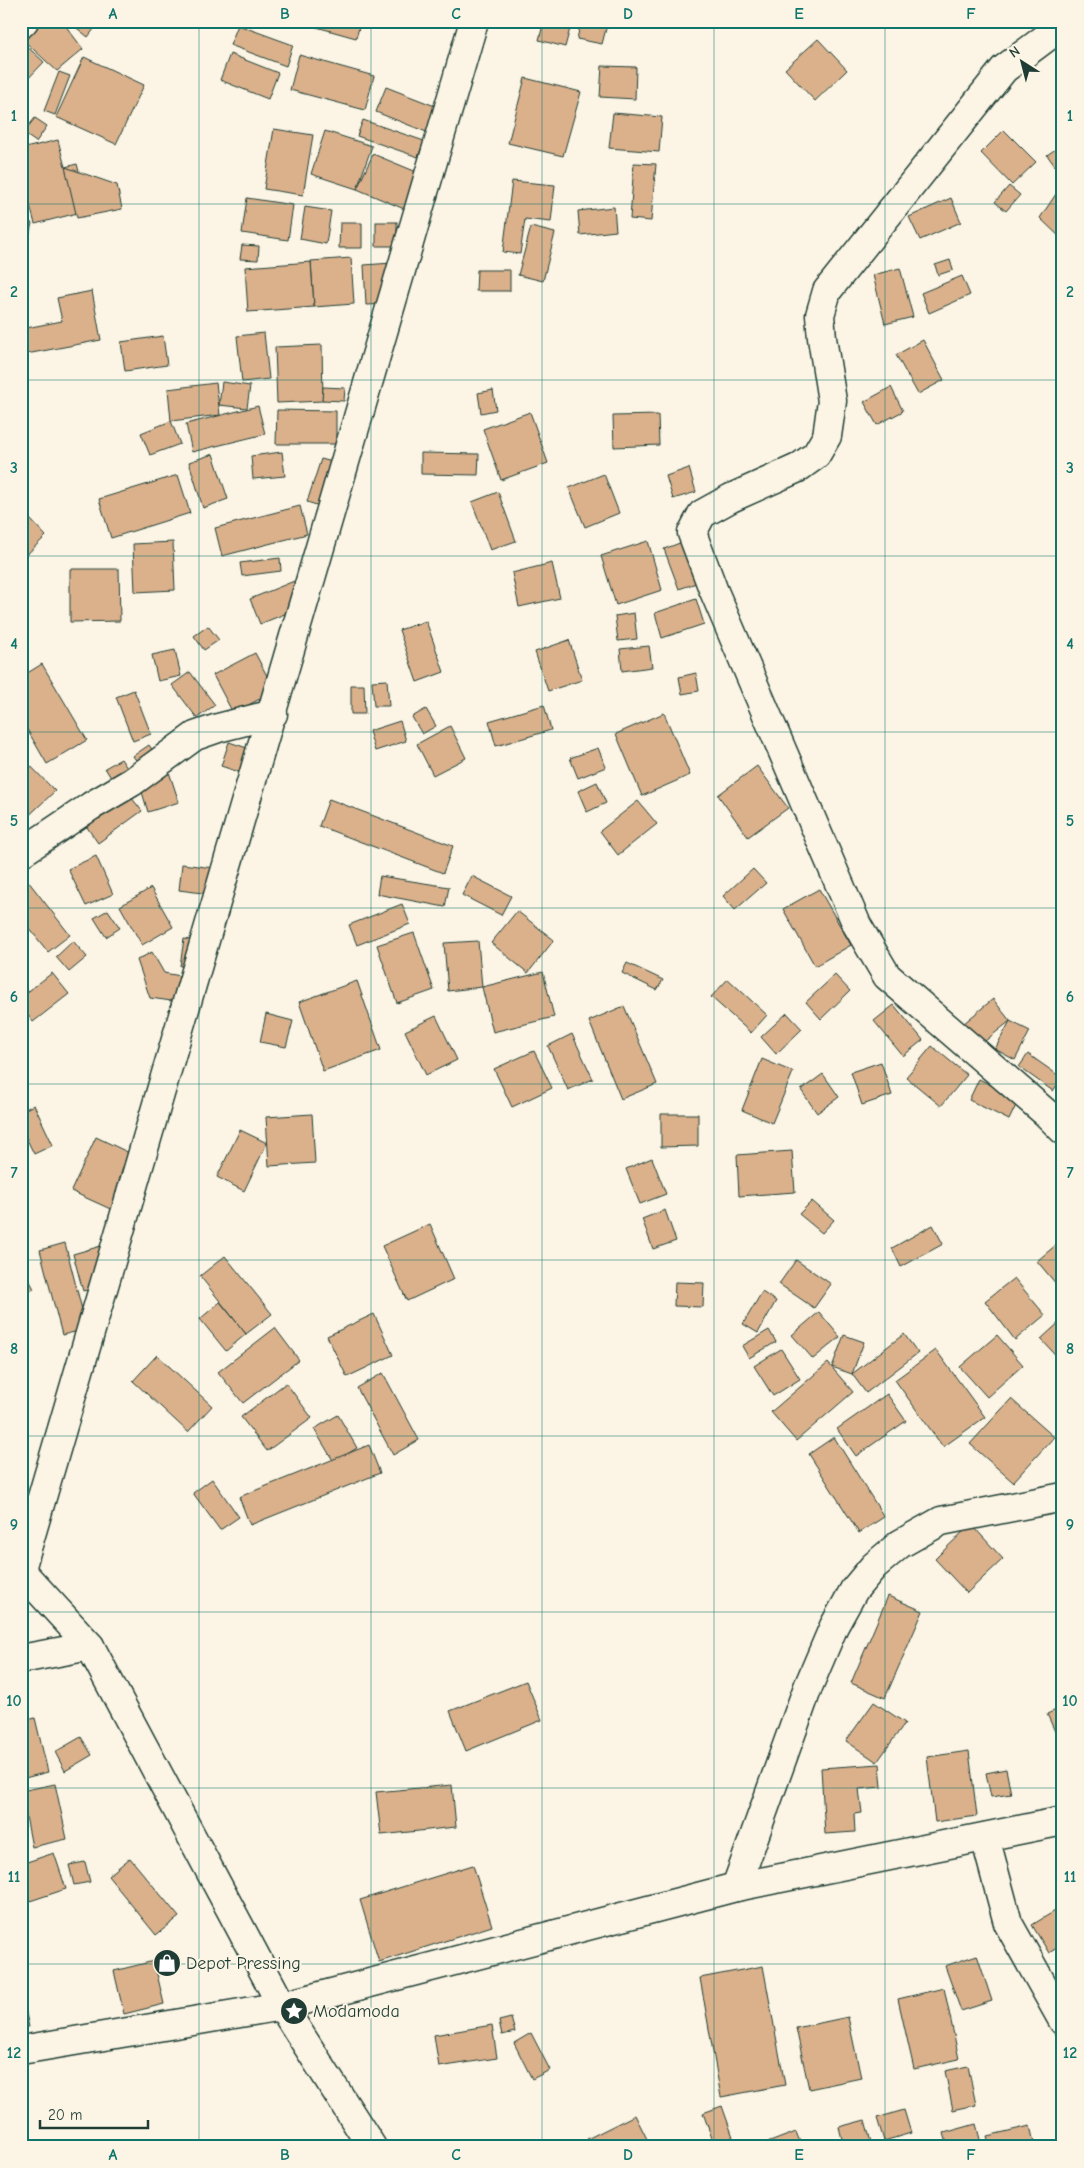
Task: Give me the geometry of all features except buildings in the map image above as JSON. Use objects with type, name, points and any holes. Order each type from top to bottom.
[{"type":"street","points":[[21,24],[24,21]]},
{"type":"street","points":[[372,2147],[282,2006],[90,1646],[21,1570],[273,714],[474,21]]},
{"type":"street","points":[[1062,1127],[887,976],[857,926],[713,589],[692,533],[702,514],[731,498],[798,468],[816,455],[827,436],[832,401],[820,315],[827,291],[1004,69],[1063,25]]},
{"type":"street","points":[[21,853],[91,806],[132,782],[195,736],[273,714]]},
{"type":"street","points":[[736,1887],[808,1687],[834,1626],[854,1590],[874,1566],[900,1544],[941,1521],[1063,1497]]},
{"type":"street","points":[[21,1659],[90,1646]]},
{"type":"street","points":[[21,2050],[282,2006],[736,1887],[1063,1821]]},
{"type":"street","points":[[985,1837],[1008,1922],[1063,2021]]},
{"type":"place","name":"Depot Pressing","points":[[167,1963]]},
{"type":"place","name":"Modamoda","points":[[294,2011]]}]
